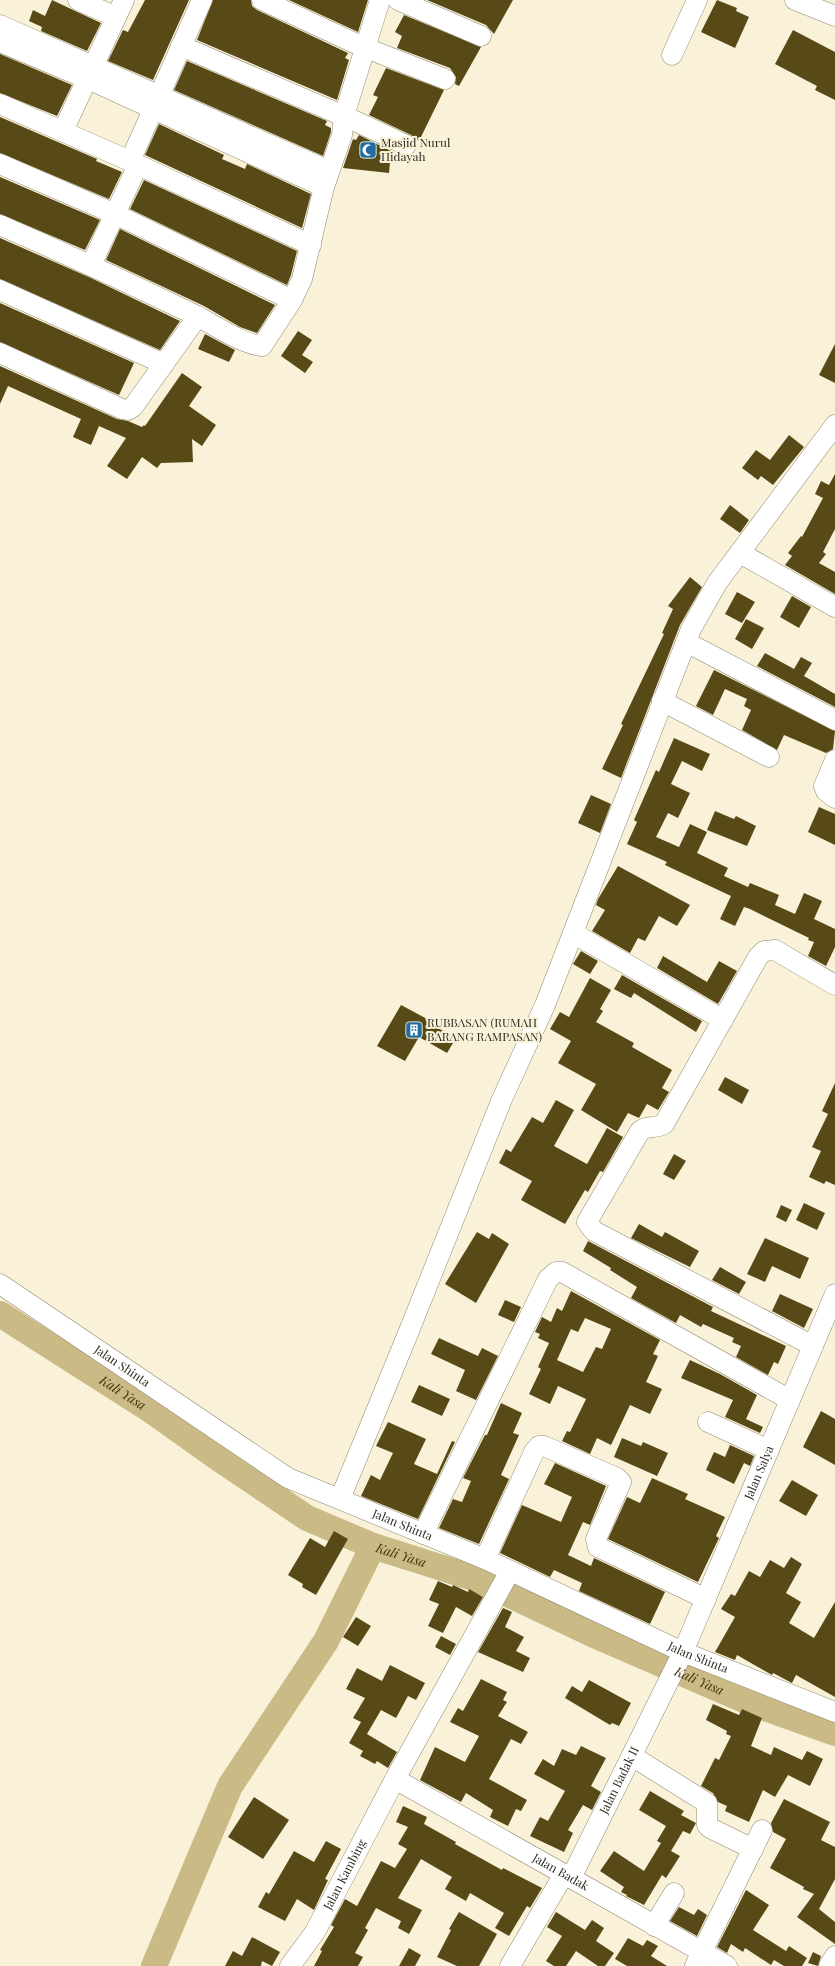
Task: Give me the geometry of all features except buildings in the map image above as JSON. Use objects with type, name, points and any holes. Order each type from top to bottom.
[{"type":"street","points":[[63,131],[120,9],[78,0]]},
{"type":"street","points":[[91,265],[115,214],[156,103],[202,0]]},
{"type":"street","points":[[262,0],[370,50],[445,79]]},
{"type":"street","points":[[370,50],[380,0]]},
{"type":"street","points":[[0,225],[91,265],[198,316],[252,345],[262,346],[292,300],[302,278],[327,179],[370,50],[390,0]]},
{"type":"street","points":[[398,0],[481,36]]},
{"type":"street","points":[[672,54],[697,0]]},
{"type":"street","points":[[795,0],[835,16]]},
{"type":"street","points":[[0,25],[91,72],[156,103],[327,179]]},
{"type":"street","points":[[0,42],[91,72]]},
{"type":"street","points":[[181,46],[346,124],[406,145]]},
{"type":"street","points":[[0,104],[134,163],[311,246]]},
{"type":"street","points":[[0,164],[115,214],[292,300]]},
{"type":"street","points":[[0,290],[164,364]]},
{"type":"street","points":[[0,352],[122,409],[128,410],[133,407],[198,316]]},
{"type":"street","points":[[340,1499],[502,1098],[545,1005],[662,701],[701,609],[740,553],[835,425]]},
{"type":"street","points":[[740,553],[835,608]]},
{"type":"street","points":[[686,642],[835,720]]},
{"type":"street","points":[[662,701],[769,757]]},
{"type":"street","points":[[835,760],[824,786],[826,791],[835,798]]},
{"type":"street","points":[[573,933],[723,1020]]},
{"type":"street","points":[[813,1346],[594,1231],[588,1226],[587,1222],[640,1131],[644,1128],[664,1124],[758,957],[764,951],[769,949],[775,950],[835,985]]},
{"type":"street","points":[[423,1534],[548,1279],[556,1272],[562,1272],[790,1400]]},
{"type":"street","name":"Jalan Shinta","points":[[0,1284],[288,1478],[485,1559],[681,1657],[835,1712]]},
{"type":"street","name":"Jalan Salya","points":[[681,1657],[834,1299]]},
{"type":"street","points":[[708,1422],[769,1450]]},
{"type":"street","points":[[485,1559],[534,1452],[538,1447],[544,1446],[620,1481],[620,1487],[596,1539],[598,1547],[706,1599]]},
{"type":"street","name":"Jalan Kambing","points":[[290,1966],[315,1932],[395,1779],[509,1572]]},
{"type":"street","name":"Jalan Badak II","points":[[510,1966],[568,1876],[632,1756],[681,1657]]},
{"type":"street","points":[[632,1756],[707,1802],[707,1825],[710,1828],[753,1848]]},
{"type":"street","name":"Jalan Badak","points":[[395,1779],[654,1926],[699,1960],[727,1966]]},
{"type":"street","points":[[699,1960],[762,1830]]},
{"type":"street","points":[[654,1926],[674,1893]]},
{"type":"street","points":[[829,1966],[835,1956]]},
{"type":"waterway","name":"Kali Yasa","points":[[0,1314],[149,1409],[215,1456],[307,1518],[373,1546],[474,1578],[592,1634],[751,1703],[835,1733]]},
{"type":"waterway","points":[[154,1966],[230,1786],[326,1641],[373,1546]]},
{"type":"place","name":"Masjid Nurul Hidayah","points":[[368,150]]},
{"type":"place","name":"RUBBASAN (RUMAH BARANG RAMPASAN)","points":[[414,1030]]}]
